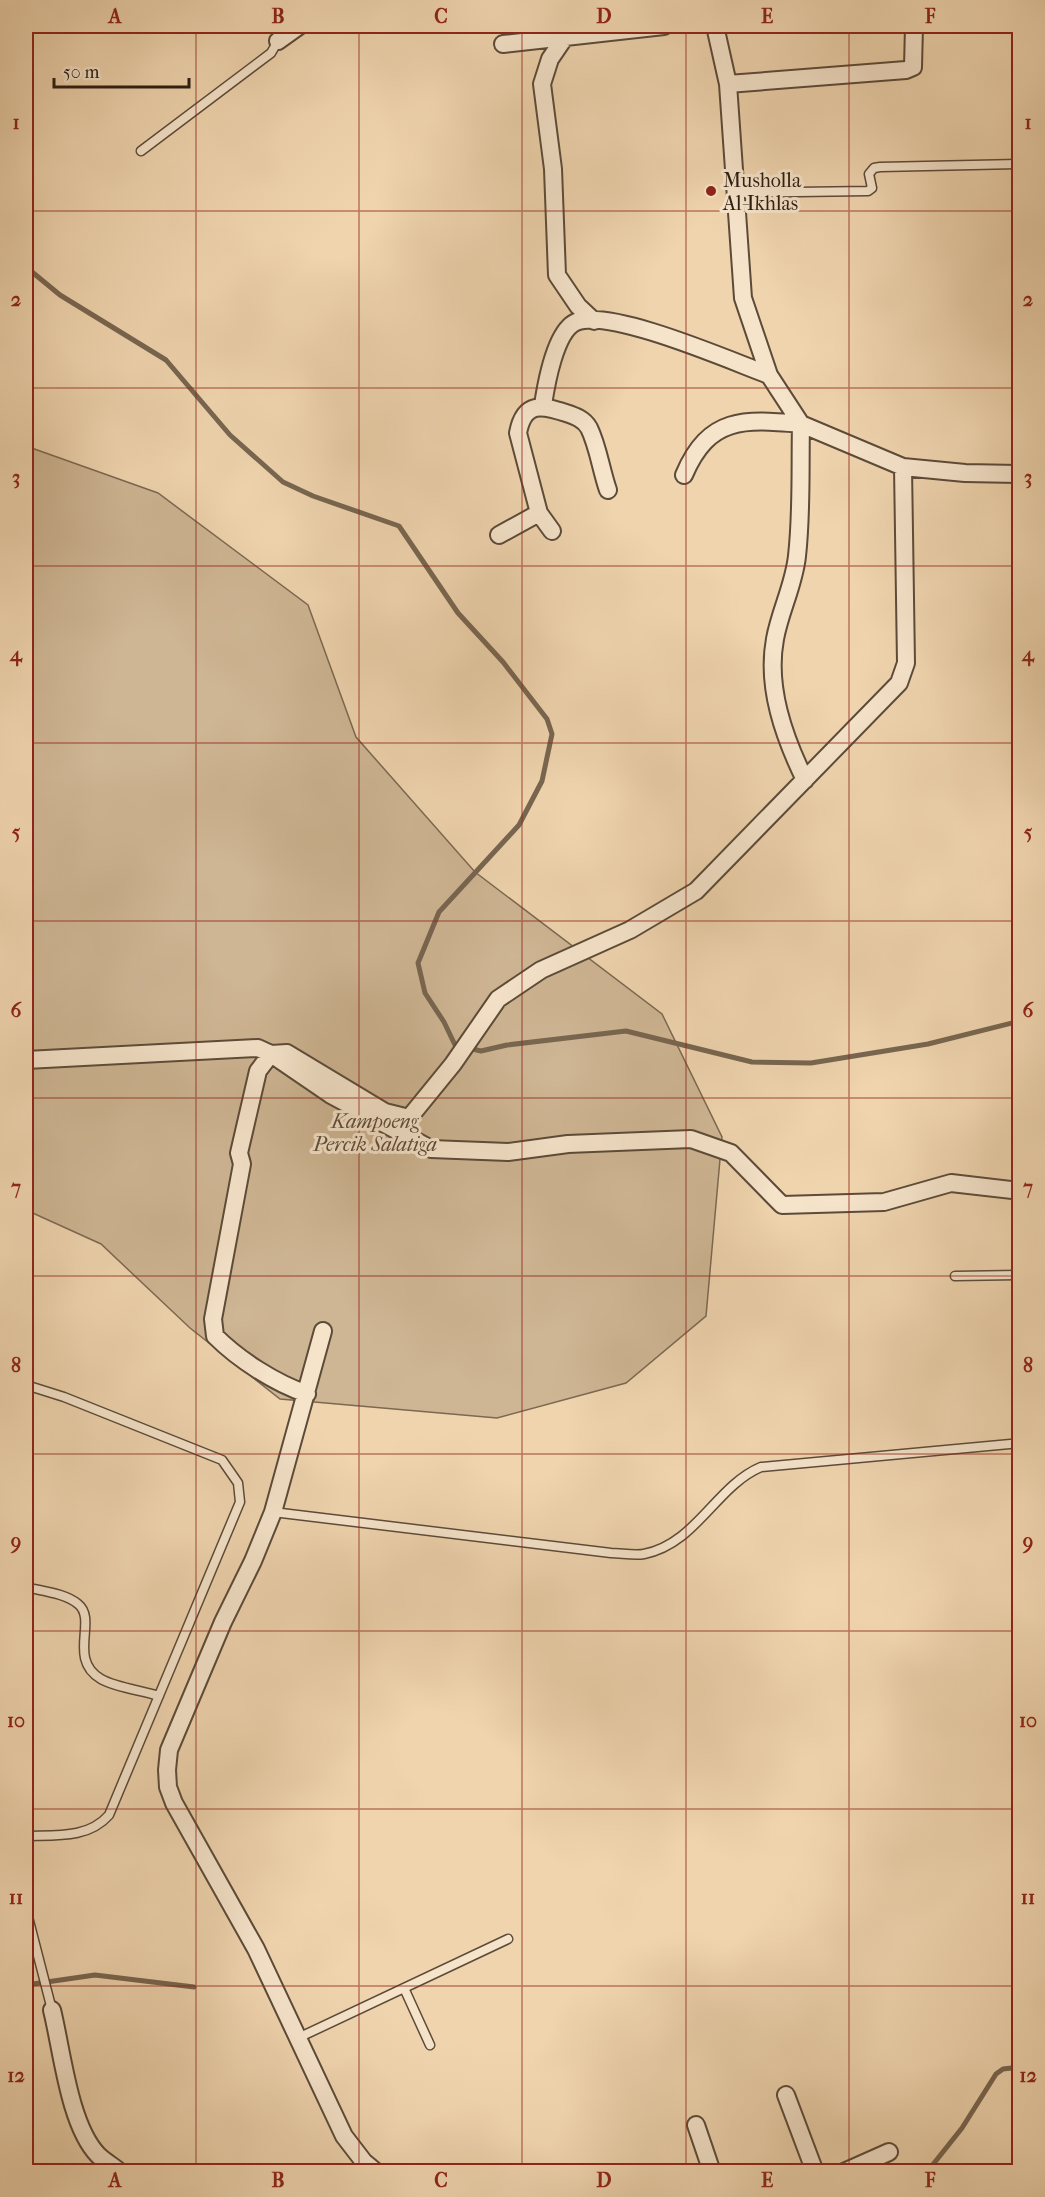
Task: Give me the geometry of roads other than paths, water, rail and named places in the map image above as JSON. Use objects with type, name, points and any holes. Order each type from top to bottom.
[{"type":"street","points":[[279,33],[299,26]]},
{"type":"street","points":[[503,44],[572,32],[664,26]]},
{"type":"street","points":[[715,26],[729,84],[734,193],[743,298],[769,375],[801,424],[797,555],[793,580],[775,639],[773,668],[778,710],[805,780]]},
{"type":"street","points":[[729,84],[906,70],[913,67],[914,26]]},
{"type":"street","points":[[572,32],[550,59],[542,84],[553,170],[557,275],[578,306],[594,321]]},
{"type":"street","points":[[543,405],[548,371],[565,333],[576,322],[594,321],[631,325],[769,375]]},
{"type":"street","points":[[552,531],[539,513],[518,433],[520,423],[528,413],[543,405],[579,417],[588,426],[608,490]]},
{"type":"street","points":[[684,475],[697,447],[712,434],[726,427],[752,421],[801,424],[903,467],[1020,474]]},
{"type":"street","points":[[307,1394],[285,1387],[215,1336],[213,1319],[242,1164],[239,1153],[258,1071],[272,1054],[287,1053],[385,1112],[409,1118],[453,1064],[498,999],[541,970],[630,930],[696,891],[899,683],[906,663],[903,467]]},
{"type":"street","points":[[499,535],[539,513]]},
{"type":"street","points":[[26,1060],[258,1048],[272,1054],[331,1095],[432,1149],[508,1152],[568,1144],[691,1139],[731,1153],[782,1205],[884,1202],[951,1183],[1020,1191]]},
{"type":"street","points":[[323,1331],[273,1512],[253,1561],[222,1622],[169,1750],[168,1787],[174,1803],[256,1950],[344,2136],[364,2162],[376,2172]]},
{"type":"street","points":[[52,2010],[75,2108],[85,2135],[97,2154],[120,2172]]},
{"type":"street","points":[[786,2095],[815,2172]]},
{"type":"street","points":[[696,2125],[712,2172]]},
{"type":"street","points":[[844,2172],[889,2152]]},
{"type":"lane","points":[[141,151],[271,53],[279,33]]},
{"type":"lane","points":[[734,193],[868,191],[872,188],[870,174],[874,168],[1020,164]]},
{"type":"lane","points":[[955,1276],[1020,1275]]},
{"type":"lane","points":[[26,1385],[64,1397],[222,1460],[238,1483],[240,1502],[109,1815],[99,1826],[65,1834],[26,1836]]},
{"type":"lane","points":[[273,1512],[611,1553],[644,1554],[677,1540],[746,1474],[761,1467],[1020,1443]]},
{"type":"lane","points":[[26,1587],[64,1597],[79,1604],[85,1614],[82,1649],[88,1666],[101,1678],[159,1696]]},
{"type":"lane","points":[[26,1909],[52,2010]]},
{"type":"lane","points":[[298,2038],[508,1939]]},
{"type":"lane","points":[[404,1988],[430,2045]]},
{"type":"waterway","points":[[26,267],[60,295],[166,360],[230,435],[283,482],[313,496],[399,526],[458,613],[503,662],[547,719],[552,734],[542,781],[519,825],[439,912],[418,963],[425,993],[444,1022],[455,1045],[481,1051],[507,1045],[626,1031],[752,1062],[811,1063],[928,1044],[1020,1021]]},
{"type":"waterway","points":[[26,1985],[95,1975],[194,1987]]},
{"type":"waterway","points":[[927,2172],[962,2128],[996,2074],[1003,2069],[1020,2067]]},
{"type":"place","name":"Musholla Al-Ikhlas","points":[[711,191]]},
{"type":"park label","name":"Kampoeng Percik Salatiga","points":[[375,1132]]}]
